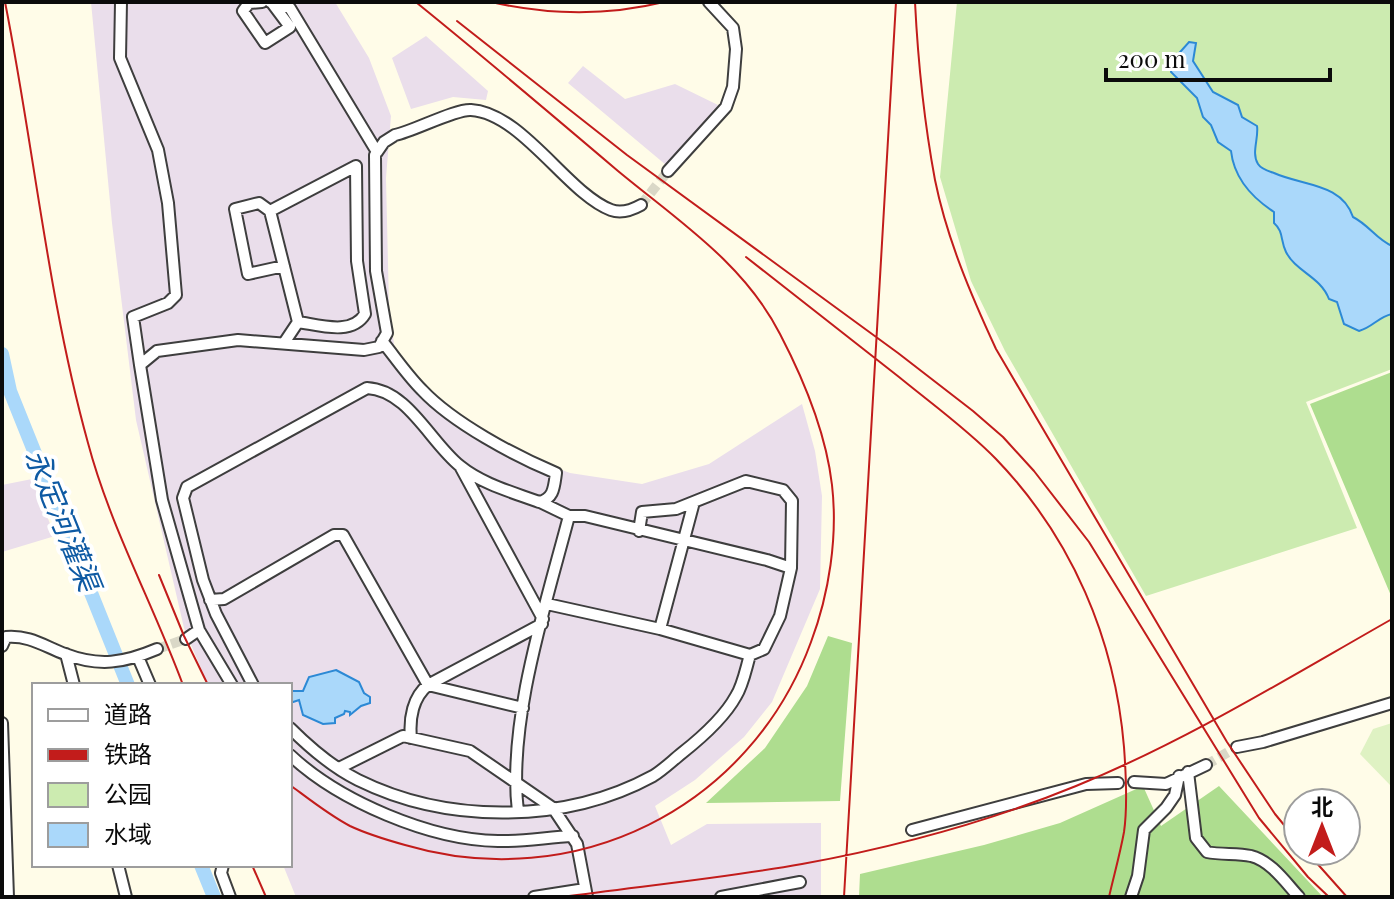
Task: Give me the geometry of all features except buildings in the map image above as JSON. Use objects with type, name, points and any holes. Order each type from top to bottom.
[{"type":"street","points":[[121,2],[120,58],[158,150],[168,203],[176,295],[168,303],[133,317],[140,365],[162,500],[199,630],[231,683]]},
{"type":"street","points":[[262,2],[249,3],[243,11],[265,43],[290,27],[271,2]]},
{"type":"street","points":[[271,2],[290,8],[377,152]]},
{"type":"street","points":[[668,171],[726,107],[733,87],[736,49],[733,28],[709,2]]},
{"type":"street","points":[[140,365],[157,351],[238,340],[364,350],[379,347],[387,333],[376,271],[374,200],[377,152],[384,142],[395,135],[470,109],[498,118],[543,153],[585,192],[610,209],[623,212],[641,205]]},
{"type":"street","points":[[270,211],[356,166],[357,261],[365,314],[354,325],[340,327],[298,322]]},
{"type":"street","points":[[284,266],[248,274],[235,209],[259,203],[270,211],[284,266],[298,322],[284,343]]},
{"type":"street","points":[[382,341],[423,392],[470,427],[513,453],[556,473],[552,495],[539,502]]},
{"type":"street","points":[[252,683],[203,580],[183,498],[187,487],[367,388],[394,395],[459,465],[484,481],[569,516],[585,516],[791,568]]},
{"type":"street","points":[[459,465],[542,622]]},
{"type":"street","points":[[547,604],[660,629],[750,655],[764,649],[780,616],[791,568],[792,501],[783,490],[746,481],[676,509],[642,512],[639,531]]},
{"type":"street","points":[[660,629],[694,502]]},
{"type":"street","points":[[518,812],[514,781],[523,708],[569,516]]},
{"type":"street","points":[[210,600],[224,599],[334,535],[343,535],[428,685],[523,708]]},
{"type":"street","points":[[187,584],[203,580]]},
{"type":"street","points":[[411,738],[410,726],[417,693],[542,622]]},
{"type":"street","points":[[186,639],[199,630]]},
{"type":"street","points":[[2,646],[6,637],[19,636],[66,654],[106,664],[157,649]]},
{"type":"street","points":[[66,654],[73,683]]},
{"type":"street","points":[[292,730],[315,752],[357,779],[409,800],[453,810],[518,812],[553,808],[612,793],[654,775],[699,739],[737,696],[750,655]]},
{"type":"street","points":[[138,657],[149,683]]},
{"type":"street","points":[[1237,747],[1392,703]]},
{"type":"street","points":[[2,723],[8,897]]},
{"type":"street","points":[[339,768],[403,736],[470,751],[553,808],[577,844],[586,893],[534,897]]},
{"type":"street","points":[[292,756],[345,795],[400,820],[460,837],[499,841],[573,836]]},
{"type":"street","points":[[1134,782],[1166,784],[1206,765]]},
{"type":"street","points":[[1131,897],[1138,876],[1144,830],[1166,808],[1183,774]]},
{"type":"street","points":[[1183,774],[1196,838],[1207,852],[1223,856],[1251,856],[1267,864],[1299,897]]},
{"type":"street","points":[[912,830],[1086,784],[1118,783]]},
{"type":"street","points":[[400,820],[409,800]]},
{"type":"street","points":[[118,867],[126,897]]},
{"type":"street","points":[[222,867],[221,873],[230,897]]},
{"type":"street","points":[[721,897],[800,882]]},
{"type":"shaded area","points":[[91,2],[335,2],[369,58],[391,116],[386,178],[389,307],[395,351],[431,395],[471,425],[519,454],[570,473],[642,484],[709,464],[802,404],[815,451],[822,496],[820,589],[772,702],[744,737],[695,780],[655,806],[671,845],[707,824],[821,823],[821,897],[296,897],[284,867],[292,867],[292,683],[207,683],[184,628],[136,420],[112,223]]},
{"type":"shaded area","points":[[426,36],[488,91],[486,100],[453,97],[411,109],[392,58]]},
{"type":"shaded area","points":[[583,66],[625,99],[675,84],[718,105],[699,131],[666,165],[568,83]]},
{"type":"shaded area","points":[[32,479],[55,536],[2,552],[2,485]]},
{"type":"green space","points":[[957,2],[1392,2],[1392,369],[1306,402],[1357,528],[1146,596],[1005,351],[971,281],[940,177]]},
{"type":"green space","points":[[1392,372],[1392,598],[1310,404]]},
{"type":"green space","points":[[828,636],[852,643],[840,801],[706,803],[765,748],[807,686]]},
{"type":"green space","points":[[1392,723],[1392,787],[1360,754],[1373,729]]},
{"type":"green space","points":[[1143,786],[1161,826],[1219,786],[1282,853],[1282,867],[1295,867],[1323,897],[859,897],[860,874],[984,845],[1060,823]]},
{"type":"water","points":[[1189,42],[1196,43],[1193,61],[1213,92],[1238,105],[1242,117],[1257,126],[1255,155],[1259,166],[1331,192],[1348,206],[1353,217],[1392,246],[1392,314],[1359,331],[1344,324],[1337,302],[1329,299],[1320,285],[1290,259],[1274,223],[1274,212],[1245,186],[1236,170],[1231,151],[1218,142],[1211,125],[1203,117],[1197,98],[1171,72],[1173,60]]},
{"type":"water","points":[[336,670],[359,682],[364,693],[370,697],[370,703],[350,715],[345,711],[335,718],[335,723],[323,724],[303,715],[299,700],[292,702],[292,691],[303,691],[309,677]]},
{"type":"waterway","name":"永定河灌渠","points":[[2,354],[10,391],[127,683]]},
{"type":"waterway","name":"永定河灌渠","points":[[202,867],[214,897]]},
{"type":"tunnel","points":[[641,205],[668,171]]},
{"type":"tunnel","points":[[157,649],[186,639]]},
{"type":"tunnel","points":[[1206,765],[1237,747]]},
{"type":"railway","points":[[5,2],[62,334],[88,443],[120,535],[182,683]]},
{"type":"railway","points":[[491,2],[578,12],[621,10],[664,2]]},
{"type":"railway","points":[[844,897],[896,2]]},
{"type":"railway","points":[[915,2],[922,91],[935,180],[953,245],[987,329],[1227,742],[1282,823]]},
{"type":"railway","points":[[292,786],[357,829],[405,845],[468,857],[531,858],[592,847],[648,825],[700,793],[746,751],[783,701],[811,642],[823,605],[830,565],[834,505],[825,446],[813,407],[780,334],[748,285],[686,225],[417,3]]},
{"type":"railway","points":[[457,21],[627,155],[898,353],[1003,437],[1034,471],[1089,542],[1259,818],[1308,877],[1329,897]]},
{"type":"railway","points":[[746,257],[985,448],[1023,490],[1068,556],[1100,629],[1119,707],[1124,747],[1125,822],[1109,897]]},
{"type":"railway","points":[[159,575],[207,683]]},
{"type":"railway","points":[[562,897],[802,864],[872,850],[1009,811],[1076,786],[1157,749],[1392,619]]},
{"type":"railway","points":[[253,867],[266,897]]},
{"type":"railway","points":[[1320,867],[1347,897]]}]
